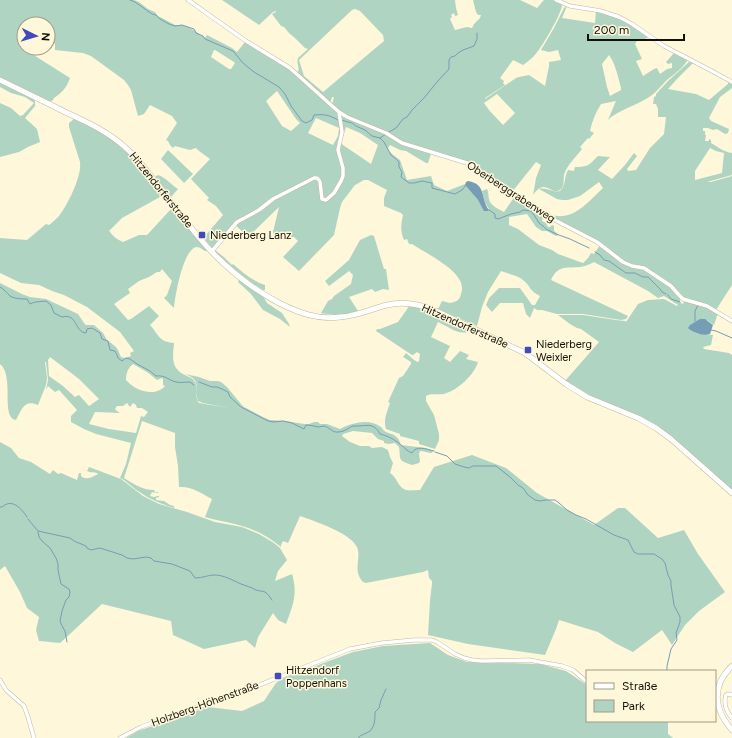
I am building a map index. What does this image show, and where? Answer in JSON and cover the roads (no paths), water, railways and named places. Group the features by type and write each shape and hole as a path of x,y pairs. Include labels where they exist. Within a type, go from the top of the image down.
{"main road":[{"name":"Hitzendorferstraße","path":"0,80 89,123 105,132 121,144 140,162 196,234 234,273 260,292 280,303 308,315 322,318 340,318 387,305 407,303 428,308 472,327 525,353 584,396 641,420 656,428 672,439 732,493"},
{"path":"732,666 721,680 716,698 720,713 732,730"}],"street":[{"name":"Oberberggrabenweg","path":"188,0 246,41 290,68 339,112 356,121 386,133 402,143 470,164 549,217 597,242 623,262 632,266 646,269 671,286 682,298 709,307 732,321"},
{"path":"556,0 570,6 601,11 619,17 664,46 732,82"},
{"path":"212,251 237,222 259,210 273,199 314,178 317,178 320,181 322,199 325,200 329,198 341,181 344,168 338,148 342,132 339,112"},
{"name":"Holzberg-Höhenstraße","path":"120,738 141,727 239,693 350,649 382,643 432,640 455,654 472,660 529,660 562,666 573,670 586,681"},
{"path":"0,680 6,690 24,706 34,738"},
{"path":"732,695 726,695 725,701 726,709 732,718"}],"water":[{"path":"468,181 478,185 481,189 486,206 489,210 488,211 484,211 478,200 465,185"},
{"path":"700,319 705,319 713,325 710,334 698,334 688,328"}],"waterway":[{"path":"130,0 169,24 175,26 182,25 194,29 196,33 203,36 205,39 233,51 243,63 254,72 279,87 302,121 306,123 312,120 314,115 327,115 338,120"},
{"path":"389,132 396,128 403,119 407,117 449,69 449,60 451,57 474,46 477,39 477,33"},
{"path":"341,120 352,123 365,130 372,136 380,138 391,155 399,162 399,167 402,172 401,177 409,183 422,181 432,183 432,188 455,194 462,190 466,185"},
{"path":"380,138 386,134"},
{"path":"489,210 495,214 495,218 498,219 523,210 531,211 539,223 546,229 589,248"},
{"path":"595,252 604,260 609,261 626,273 635,273 643,277 648,277 662,292 666,294"},
{"path":"0,287 10,296 27,299 30,304 46,301 51,305 54,313 62,317 67,316 71,318 82,332 86,333 87,329 92,328 100,333 102,339 108,341 110,350 115,351 118,358 122,361 126,358 130,359 156,376 165,377 178,382 190,382 194,385"},
{"path":"668,295 671,299 680,302"},
{"path":"695,321 695,311 698,305"},
{"path":"711,330 732,338"},
{"path":"199,382 228,392 230,397 241,407 268,421 283,421 292,423 304,429 306,425 318,427 324,426 336,432 353,426 366,425 376,428 380,434 393,439 412,453 419,448 434,451"},
{"path":"435,452 447,456 455,464 464,467 496,466 535,500 555,500 576,515 614,535 628,540 634,552 638,554 654,554 662,559 665,563 671,581 674,605 680,617 680,622 676,633 677,640 671,649 667,670"},
{"path":"0,507 6,504 16,505 27,517"},
{"path":"28,519 38,531 70,538 91,550 100,548 133,559 146,557 151,558 154,561 172,564 190,571 195,578 218,575 265,592 272,600"},
{"path":"38,532 39,537 50,548 56,558 61,584 69,589 70,592 62,611 60,621 65,631 67,642"},
{"path":"358,738 370,731 373,727 375,712 379,708 386,689"}],"place":[{"name":"Niederberg Lanz","path":"202,235"},
{"name":"Niederberg Weixler","path":"528,350"},
{"name":"Hitzendorf Poppenhans","path":"278,676"}]}
